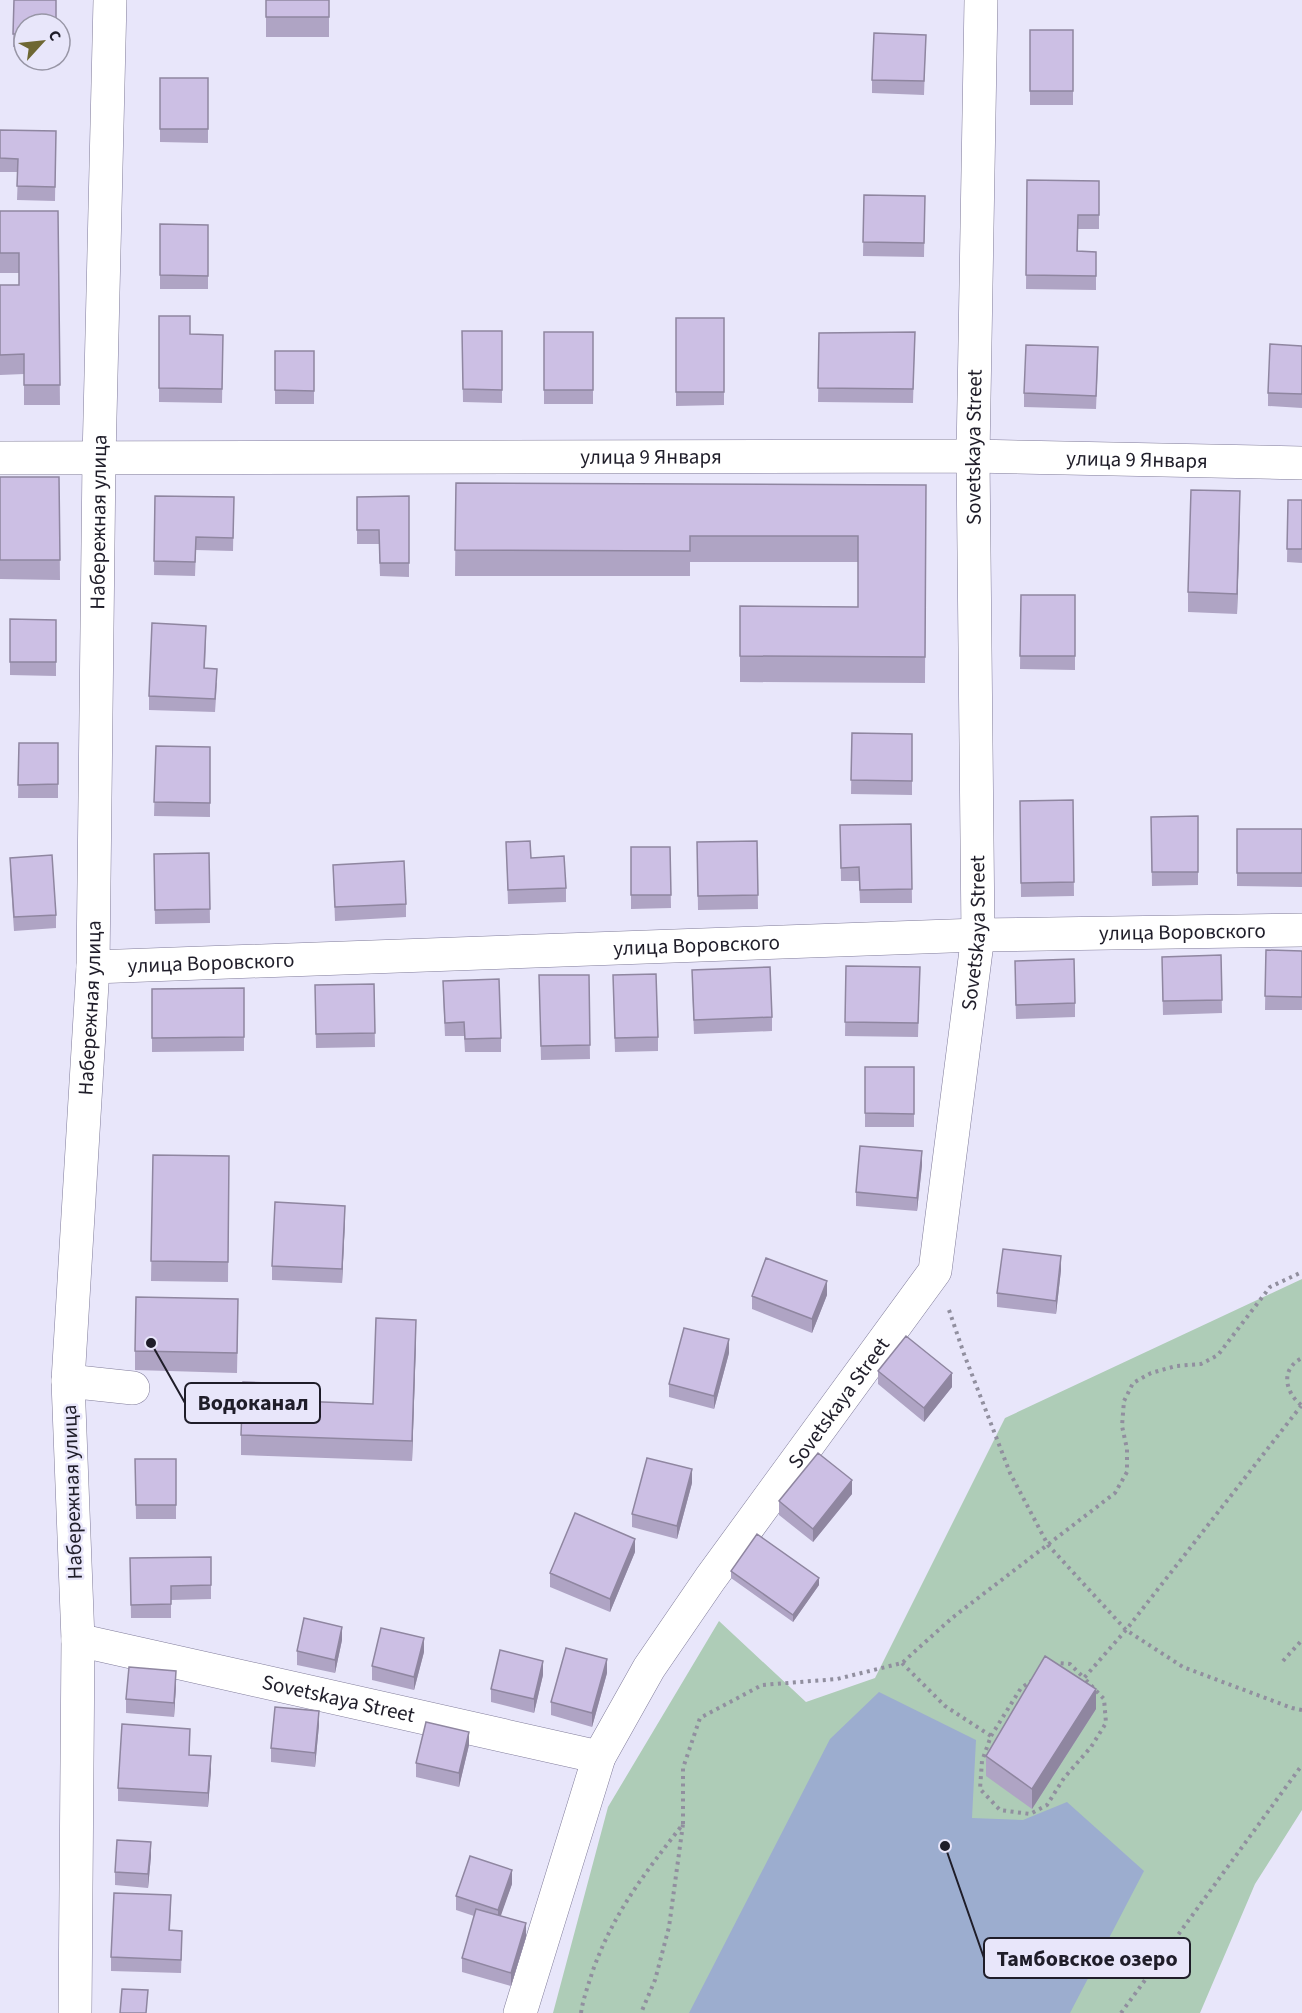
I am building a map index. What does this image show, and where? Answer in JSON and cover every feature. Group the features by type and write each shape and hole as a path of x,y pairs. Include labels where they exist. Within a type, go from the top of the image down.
{"street":[{"name":"Набережная улица","path":"75,2013 78,1640 68,1381 93,967 99,459 110,0"},
{"name":"Sovetskaya Street","path":"520,2013 599,1757 649,1668 935,1271 978,936 973,456 981,0"},
{"name":"улица 9 Января","path":"0,458 973,456 1302,463"},
{"name":"улица Воровского","path":"93,967 978,936 1302,930"},
{"path":"68,1381 133,1388"},
{"name":"Sovetskaya Street","path":"78,1640 599,1757"}],"path":[{"path":"935,1271 1010,1473 1048,1545 1126,1630 1183,1667 1302,1710"},
{"path":"641,2013 656,1980 669,1927 683,1824 683,1768 700,1718 762,1685 837,1680 902,1663 952,1618 1115,1493 1127,1472 1127,1449 1122,1426 1124,1401 1133,1383 1151,1373 1176,1366 1201,1364 1218,1355 1270,1287 1302,1272"},
{"path":"1084,1678 1126,1630 1301,1406 1289,1393 1287,1384 1291,1367 1302,1358"},
{"path":"1283,1661 1302,1640"},
{"path":"902,1663 945,1706 991,1736"},
{"path":"1040,1675 1021,1688 991,1736 982,1761 980,1789 1000,1810 1030,1814 1047,1805 1064,1778 1091,1747 1106,1723 1104,1699 1070,1664 1059,1663 1050,1669"},
{"path":"1121,2013 1302,1765"},
{"path":"581,2013 582,2002 602,1944 617,1916 627,1898 683,1824"}],"green space":[{"path":"1302,1279 1302,1810 1255,1884 1200,2013 553,2013 608,1807 719,1621 806,1702 875,1678 1005,1418"}],"water":[{"path":"879,1692 976,1740 972,1818 1023,1820 1067,1802 1144,1871 1070,2013 689,2013 830,1739"}],"building":[{"path":"14,0 56,0 56,12 14,12"},
{"path":"266,0 329,0 329,17 266,17"},
{"path":"1030,30 1073,30 1073,91 1030,91"},
{"path":"874,33 926,35 924,81 872,80"},
{"path":"160,78 208,78 208,129 160,129"},
{"path":"0,130 56,131 55,187 17,186 18,159 0,158"},
{"path":"1027,180 1099,181 1099,215 1078,215 1077,251 1096,252 1096,276 1026,275"},
{"path":"864,195 925,196 924,243 863,242"},
{"path":"0,211 58,211 60,385 24,385 24,354 0,355 0,285 19,285 19,253 0,253"},
{"path":"160,224 208,225 208,276 160,275"},
{"path":"159,316 190,316 190,334 223,335 222,389 159,388"},
{"path":"676,318 724,318 724,392 676,392"},
{"path":"462,331 502,331 502,390 463,389"},
{"path":"544,332 593,332 593,390 544,390"},
{"path":"915,332 913,389 818,388 819,333"},
{"path":"1270,344 1302,346 1302,394 1268,393"},
{"path":"1026,345 1098,347 1096,396 1024,393"},
{"path":"275,351 314,351 314,391 275,390"},
{"path":"0,477 59,477 60,560 0,560"},
{"path":"456,483 926,485 925,657 740,656 740,606 858,607 858,536 690,536 690,551 455,550"},
{"path":"1191,490 1240,491 1237,594 1188,592"},
{"path":"155,496 234,497 233,538 196,537 195,562 154,561"},
{"path":"409,496 409,563 380,563 379,530 357,530 357,497"},
{"path":"1288,500 1302,500 1302,549 1287,549"},
{"path":"1021,595 1075,595 1075,656 1020,656"},
{"path":"10,619 56,620 56,662 10,662"},
{"path":"152,623 206,626 204,668 217,669 215,699 149,696"},
{"path":"852,733 912,734 912,781 851,780"},
{"path":"19,743 58,743 58,784 18,785"},
{"path":"156,746 210,747 210,803 154,802"},
{"path":"1073,800 1074,882 1021,883 1020,801"},
{"path":"1198,816 1198,872 1152,872 1151,817"},
{"path":"911,824 912,889 860,890 859,867 841,868 840,825"},
{"path":"1237,829 1302,829 1302,873 1237,873"},
{"path":"530,841 531,858 564,856 566,888 508,890 506,842"},
{"path":"757,841 758,895 698,896 697,842"},
{"path":"631,847 670,847 671,895 631,895"},
{"path":"209,853 210,909 155,910 154,854"},
{"path":"52,855 56,915 14,917 10,858"},
{"path":"404,861 406,904 335,907 333,865"},
{"path":"1266,950 1302,951 1302,997 1265,996"},
{"path":"1221,955 1222,1000 1163,1001 1162,957"},
{"path":"1074,959 1075,1003 1016,1005 1015,961"},
{"path":"846,966 920,967 918,1023 845,1022"},
{"path":"770,967 772,1017 694,1020 692,970"},
{"path":"656,974 658,1037 615,1038 613,975"},
{"path":"539,975 589,975 590,1045 541,1046"},
{"path":"499,979 501,1038 465,1039 464,1022 445,1023 443,981"},
{"path":"374,984 375,1033 316,1034 315,985"},
{"path":"244,988 244,1037 152,1038 152,989"},
{"path":"865,1067 914,1067 914,1114 865,1113"},
{"path":"860,1146 922,1151 917,1198 856,1192"},
{"path":"153,1155 229,1156 228,1262 151,1261"},
{"path":"275,1202 345,1206 342,1269 272,1266"},
{"path":"1003,1249 1061,1256 1056,1301 997,1293"},
{"path":"766,1258 827,1281 812,1319 752,1296"},
{"path":"136,1297 238,1299 237,1353 135,1351"},
{"path":"376,1318 416,1320 412,1441 241,1435 243,1382 299,1384 298,1401 373,1404"},
{"path":"684,1328 729,1339 714,1396 669,1384"},
{"path":"906,1336 952,1373 924,1408 878,1371"},
{"path":"818,1453 852,1480 813,1529 779,1501"},
{"path":"647,1458 692,1469 677,1526 632,1514"},
{"path":"135,1459 176,1459 176,1505 136,1505"},
{"path":"575,1513 635,1539 610,1599 550,1573"},
{"path":"757,1534 819,1578 793,1615 731,1571"},
{"path":"211,1557 211,1585 171,1586 171,1604 131,1605 130,1558"},
{"path":"304,1618 342,1627 335,1660 297,1651"},
{"path":"381,1628 424,1638 414,1677 372,1666"},
{"path":"566,1648 607,1659 592,1713 551,1702"},
{"path":"500,1650 543,1661 534,1699 491,1689"},
{"path":"1045,1656 1096,1689 1032,1789 986,1756"},
{"path":"129,1667 176,1671 174,1703 126,1699"},
{"path":"275,1707 319,1711 315,1753 271,1748"},
{"path":"426,1722 469,1732 459,1773 416,1763"},
{"path":"122,1724 190,1729 189,1755 211,1756 208,1793 118,1788"},
{"path":"117,1840 151,1842 148,1874 115,1872"},
{"path":"470,1856 512,1870 498,1910 456,1896"},
{"path":"114,1893 171,1895 169,1930 182,1931 181,1960 111,1957"},
{"path":"476,1909 526,1923 511,1973 462,1958"},
{"path":"122,1989 148,1990 146,2013 120,2013"}],"place":[{"name":"Водоканал","path":"151,1343"},
{"name":"Тамбовское озеро","path":"945,1846"}]}
